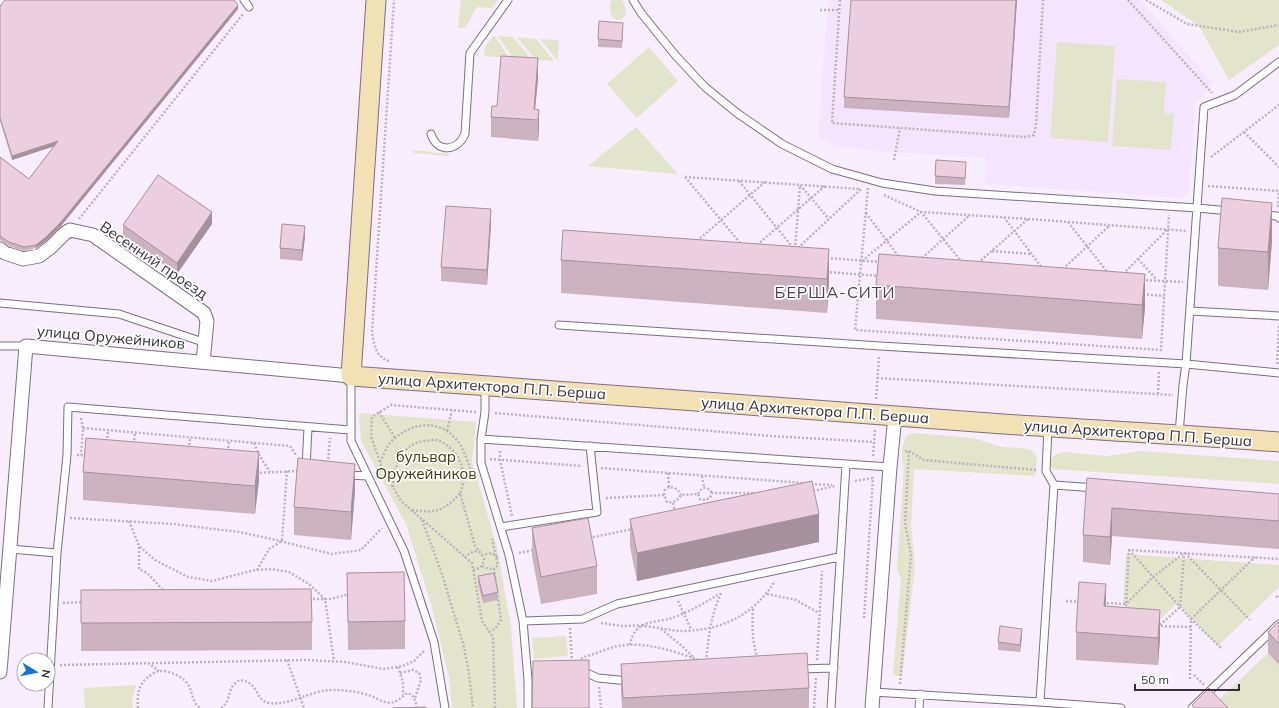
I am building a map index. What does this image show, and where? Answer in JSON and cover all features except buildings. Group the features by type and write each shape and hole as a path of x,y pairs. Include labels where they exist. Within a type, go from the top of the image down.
{"street":[{"path":"351,376 376,0"},
{"path":"0,249 5,253 23,259 39,256 70,230"},
{"name":"Весенний проезд","path":"70,230 94,235 204,313 207,321 203,362"},
{"name":"улица Оружейников","path":"0,672 26,346 351,376"},
{"name":"улица Архитектора П.П. Берша","path":"351,376 876,415 1048,427 1179,434 1279,442"},
{"path":"872,708 895,416"}],"lane":[{"path":"244,0 249,7"},
{"path":"431,134 433,141 439,145 455,147 462,142 465,134 470,53 508,0"},
{"path":"633,0 641,13 666,44 705,87 737,113 782,144 832,169 882,183 935,191 1170,206 1241,213"},
{"path":"1179,434 1186,364 1204,107 1235,95 1279,62"},
{"path":"1256,214 1278,217"},
{"path":"0,303 119,314 206,343"},
{"path":"1190,311 1279,316"},
{"path":"559,325 1186,364 1278,373"},
{"path":"0,346 26,346"},
{"path":"351,376 350,441 404,551 434,642 445,708"},
{"path":"485,385 485,412 481,439 481,464 509,555 524,621 531,679 528,708"},
{"path":"51,652 57,553 66,455 68,407 350,430"},
{"path":"308,427 310,472"},
{"path":"1040,702 1054,485 1046,471 1048,427"},
{"path":"481,439 890,467"},
{"path":"501,527 597,512 590,446"},
{"path":"831,708 846,465"},
{"path":"327,473 368,476"},
{"path":"1054,485 1101,488"},
{"path":"10,548 57,553"},
{"path":"524,621 583,619 617,604 840,557"},
{"path":"1192,708 1279,624"},
{"path":"572,665 598,678 635,681"},
{"path":"794,670 834,668"},
{"path":"48,708 49,692"},
{"path":"873,692 1121,708"},
{"path":"919,708 920,694"}],"path":[{"path":"387,361 380,356 374,346 372,332 394,0"},
{"path":"840,0 832,123 1025,137 1034,135 1036,124 1042,0"},
{"path":"1128,0 1219,101"},
{"path":"1146,0 1187,24 1239,32 1279,25"},
{"path":"70,230 249,7"},
{"path":"820,10 839,10"},
{"path":"1210,157 1279,104"},
{"path":"894,160 900,128"},
{"path":"1244,132 1279,167"},
{"path":"744,247 685,177 861,189 868,189 868,187 875,190"},
{"path":"1207,186 1208,179"},
{"path":"739,181 795,250"},
{"path":"694,243 766,182"},
{"path":"800,185 829,219"},
{"path":"795,256 800,185"},
{"path":"754,248 825,186"},
{"path":"1199,186 1279,191 1278,217"},
{"path":"795,250 861,189"},
{"path":"868,189 856,330 1161,350 1170,206"},
{"path":"881,193 921,212 1195,231"},
{"path":"862,261 921,212"},
{"path":"921,212 963,263"},
{"path":"866,213 900,258"},
{"path":"920,260 971,215"},
{"path":"1004,217 1046,274"},
{"path":"977,264 1029,219"},
{"path":"1068,222 1112,278"},
{"path":"1062,270 1111,224"},
{"path":"1119,278 1168,229"},
{"path":"992,251 1031,254"},
{"path":"825,258 883,263"},
{"path":"1138,259 1157,281"},
{"path":"821,272 884,276"},
{"path":"1134,279 1192,283"},
{"path":"1141,294 1164,296"},
{"path":"1278,373 1279,316"},
{"path":"864,621 877,378 881,331"},
{"path":"877,378 1182,396"},
{"path":"495,708 493,637 482,621 472,563 401,501 379,462 372,436 372,417 379,412 391,405 771,436 874,442"},
{"path":"79,408 82,428 81,455"},
{"path":"447,431 452,410"},
{"path":"379,412 395,438"},
{"path":"379,462 390,442 411,428 425,424 436,426 447,431 455,438 463,451 472,475"},
{"path":"82,428 290,446 310,472"},
{"path":"327,473 331,428"},
{"path":"107,444 108,430"},
{"path":"134,447 135,433"},
{"path":"190,437 189,451 193,452"},
{"path":"499,440 500,460 514,525"},
{"path":"228,457 229,441"},
{"path":"254,443 259,455 270,472"},
{"path":"874,450 910,451 924,460 1046,471"},
{"path":"899,693 911,555 905,523 910,451"},
{"path":"66,455 93,457"},
{"path":"481,459 836,486"},
{"path":"250,473 287,471 310,472"},
{"path":"282,541 287,471"},
{"path":"668,473 669,487"},
{"path":"702,476 704,487 712,493 759,493"},
{"path":"669,487 678,490 681,495"},
{"path":"669,487 665,490 664,495 667,502 673,503 678,500 681,495"},
{"path":"698,494 704,487"},
{"path":"411,510 429,512 444,508 460,493"},
{"path":"705,500 710,498 712,493"},
{"path":"681,495 698,494"},
{"path":"698,494 700,498 705,500 707,506"},
{"path":"595,499 664,495"},
{"path":"673,503 676,514"},
{"path":"68,517 173,524 239,532 332,554 361,550 389,521"},
{"path":"422,519 442,574 464,646 469,674 472,708"},
{"path":"129,521 139,546 139,569 157,582 165,594"},
{"path":"490,533 498,565 494,569"},
{"path":"257,570 269,549 282,541"},
{"path":"139,546 155,560 188,577 212,581 257,570 271,569 289,572 309,584 325,599 334,661"},
{"path":"1129,550 1279,559"},
{"path":"1129,550 1191,619 1221,648"},
{"path":"1125,617 1129,550"},
{"path":"465,558 473,551 479,551"},
{"path":"1096,602 1126,604 1153,577 1184,553"},
{"path":"1184,553 1250,620"},
{"path":"1159,626 1180,607 1184,553"},
{"path":"473,570 482,566 484,559 482,555"},
{"path":"1190,679 1191,619 1255,557"},
{"path":"814,708 822,561"},
{"path":"482,566 494,569"},
{"path":"489,632 495,630 501,620 494,569"},
{"path":"642,625 680,631 709,627 730,622 754,608 767,594 783,569"},
{"path":"674,592 692,630"},
{"path":"566,663 572,665 584,657 617,646 642,644 675,652 706,663 709,627 714,610 722,592 684,613 671,618 642,625 622,626 595,623"},
{"path":"302,599 330,599 352,594"},
{"path":"767,594 796,600 819,613"},
{"path":"1066,601 1081,602"},
{"path":"54,603 85,602"},
{"path":"754,608 752,623 754,644 760,664"},
{"path":"570,619 572,665"},
{"path":"630,645 631,638 642,625"},
{"path":"1152,625 1191,628"},
{"path":"660,629 682,646 694,659"},
{"path":"56,665 287,660 345,662 384,669 403,666 414,661 434,642"},
{"path":"287,660 304,708"},
{"path":"148,663 158,671 169,672 181,677 189,686 192,697 196,705 200,708"},
{"path":"398,667 403,682 403,696"},
{"path":"400,673 413,670 419,673 421,680 415,698 417,708"},
{"path":"138,708 137,697 141,686 148,677 158,671"},
{"path":"598,678 601,708"},
{"path":"221,708 230,697 232,687 239,680 248,681 261,698 267,702 276,703 329,690 349,690 369,695 386,702 395,702 407,694 412,694 415,698"}],"shaded area":[{"path":"828,0 1140,0 1213,83 1195,104 1189,189 1186,195 1182,198 985,184 986,158 876,151 836,146 818,138"}],"green space":[{"path":"461,0 498,0 492,8 477,7 465,28 458,28"},
{"path":"611,0 622,0 626,12 623,18 617,20 612,16 610,11"},
{"path":"1161,0 1279,0 1279,45 1229,80 1199,26"},
{"path":"493,36 495,36 509,58 484,56 485,47"},
{"path":"498,36 513,37 531,59 513,58"},
{"path":"517,37 536,39 554,61 536,60"},
{"path":"540,39 559,40 558,61"},
{"path":"1057,42 1115,46 1108,142 1050,138"},
{"path":"649,47 678,81 637,118 607,84"},
{"path":"1117,79 1166,82 1164,113 1174,114 1171,150 1112,146"},
{"path":"636,127 678,174 588,166"},
{"path":"413,150 448,154 449,156 413,153"},
{"name":"бульвар Оружейников","path":"359,413 476,422 472,462 497,547 511,627 517,708 452,708 449,677 431,604 406,524 361,441"},
{"path":"914,433 973,438 1002,447 1023,448 1031,450 1036,455 1037,460 1035,476 914,469 911,525 915,567 902,676 896,676 893,673 901,579 897,569 904,468 902,452 907,435"},
{"path":"1142,451 1279,461 1279,484 1052,469 1051,465 1052,459 1055,455 1064,452 1107,456"},
{"path":"1126,554 1279,565 1279,587 1218,646 1177,603 1149,630 1123,604"},
{"path":"566,636 568,656 534,659 532,638"},
{"path":"1268,653 1279,665 1279,708 1210,708"},
{"path":"136,685 132,700 133,708 85,708 84,688"}],"district":[{"name":"БЕРША-СИТИ","path":"835,292"}]}
